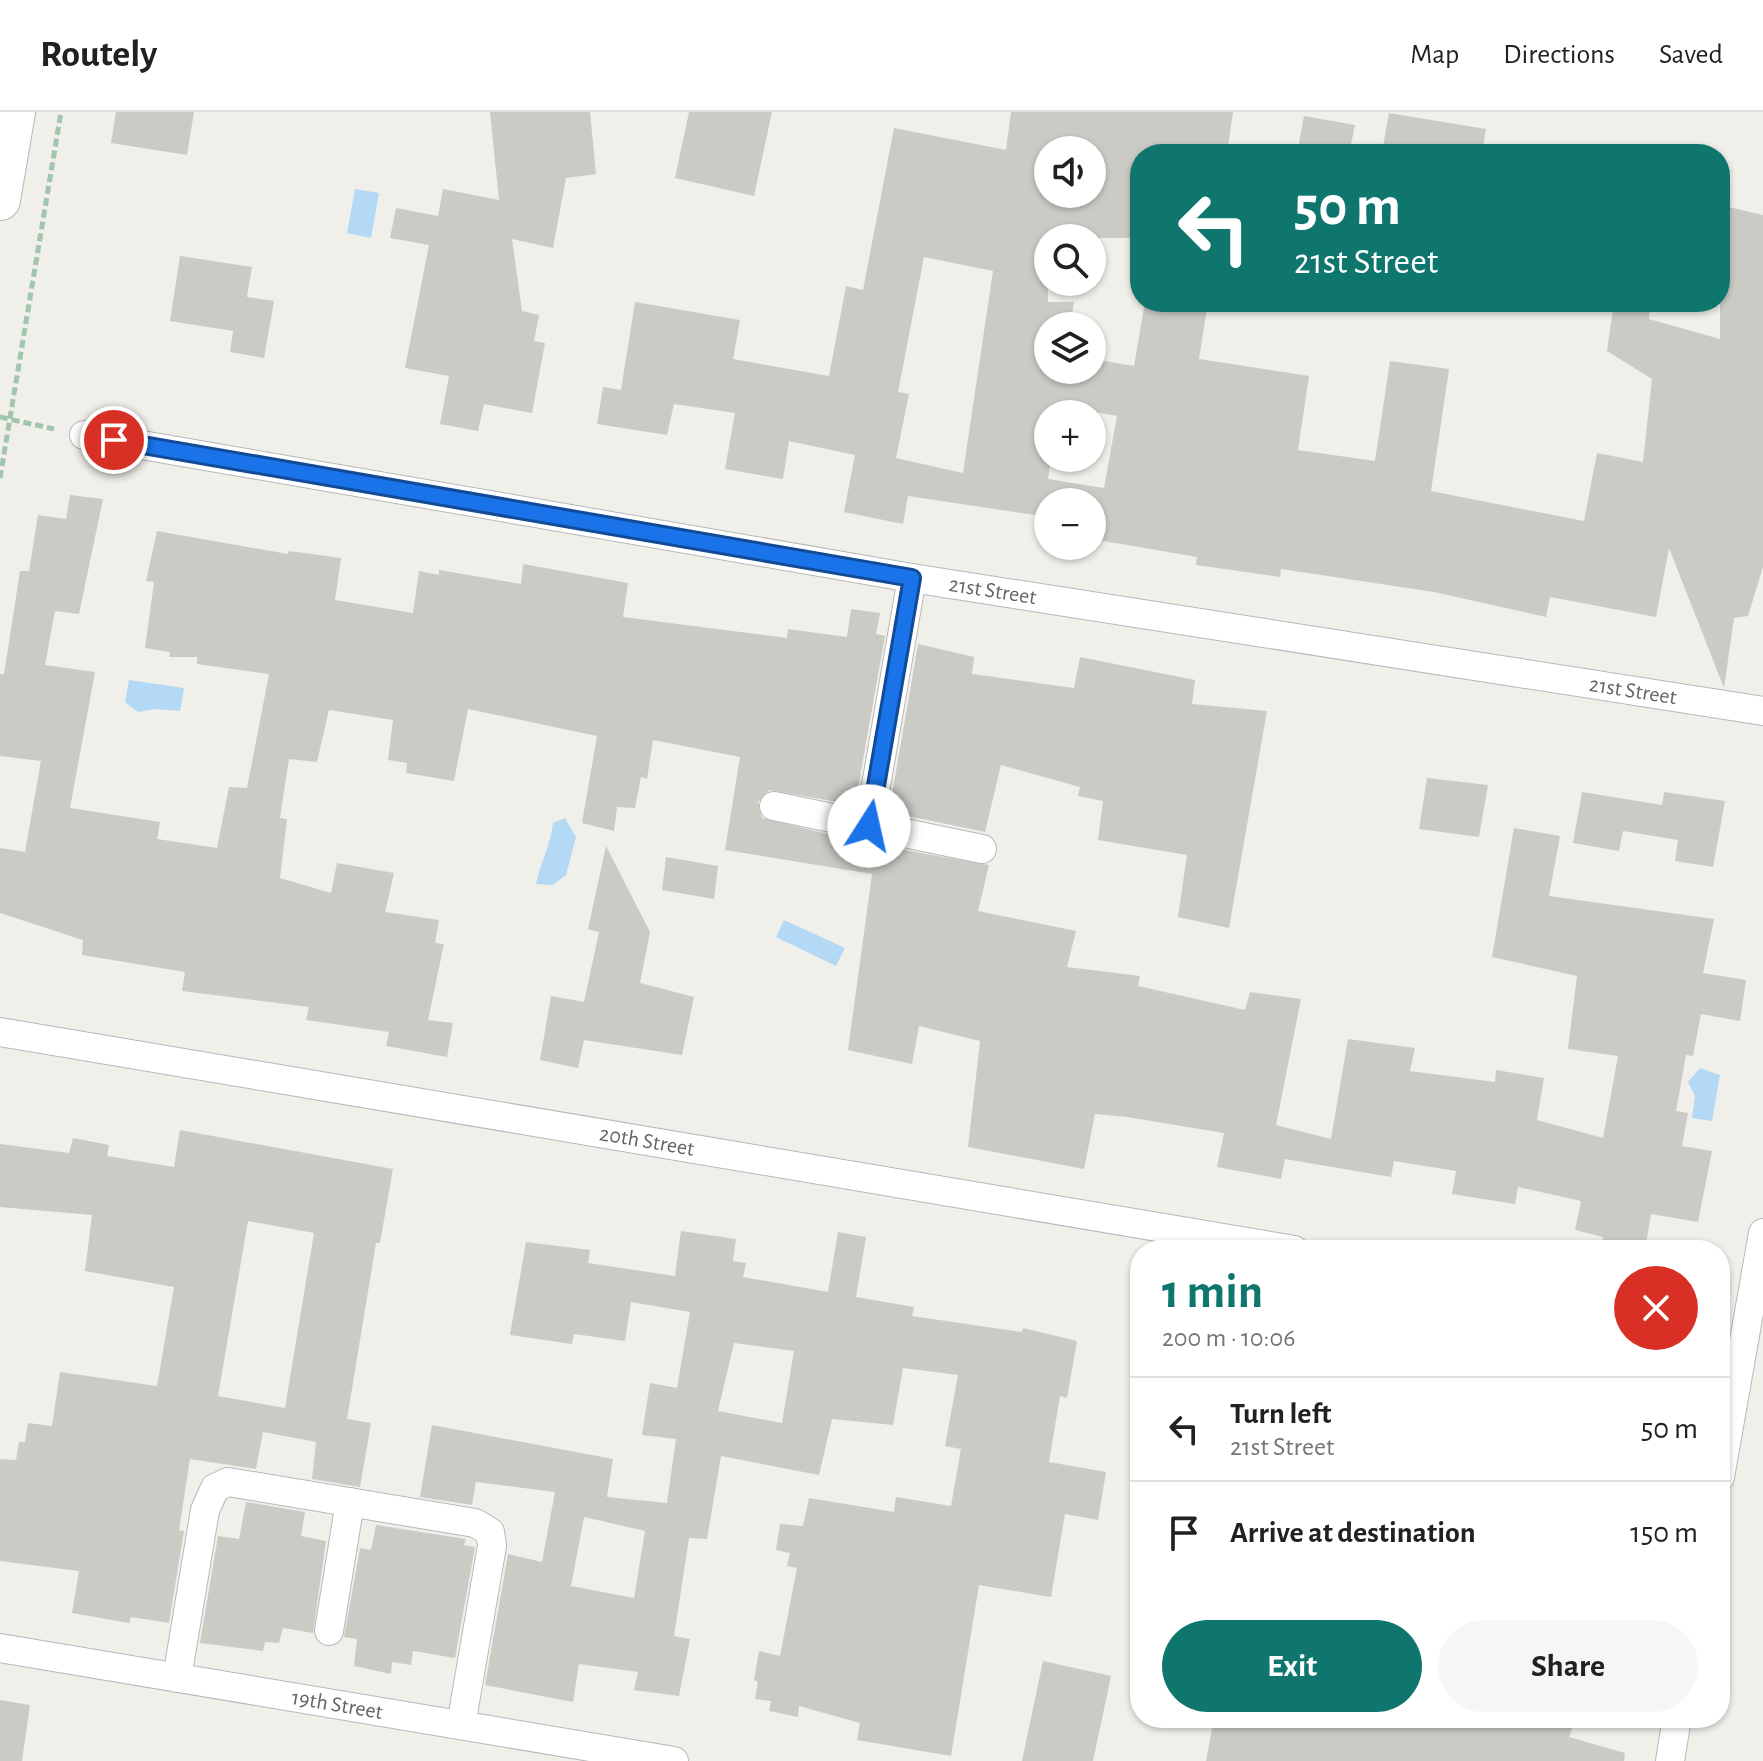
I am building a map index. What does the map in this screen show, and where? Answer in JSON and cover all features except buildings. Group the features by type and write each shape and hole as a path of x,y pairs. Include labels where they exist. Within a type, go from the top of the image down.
{"main road":[{"path":"0,200 15,112"}],"street":[{"name":"21st Street","path":"84,435 912,578 1763,711"},
{"path":"869,826 912,578"},
{"path":"774,806 982,849"},
{"name":"20th Street","path":"0,1032 1235,1240"},
{"path":"1730,1359 1733,1324 1763,1233"},
{"path":"177,1678 205,1510 215,1488 228,1482 350,1502 475,1523 490,1532 492,1546 461,1725"},
{"path":"329,1631 350,1502"},
{"name":"19th Street","path":"0,1648 674,1761"},
{"path":"1670,1761 1675,1728"}],"path":[{"path":"0,478 61,112"},
{"path":"0,417 84,435"}],"water":[{"path":"355,189 379,193 371,238 347,233"},
{"path":"129,680 184,688 180,711 155,709 138,712 125,702"},
{"path":"565,818 576,837 566,875 553,885 536,884 553,823"},
{"path":"784,920 845,948 836,966 776,937"},
{"path":"1700,1068 1720,1075 1712,1121 1692,1118 1695,1096 1688,1082"}],"route":[{"path":"114,440 912,578 869,826"}]}
